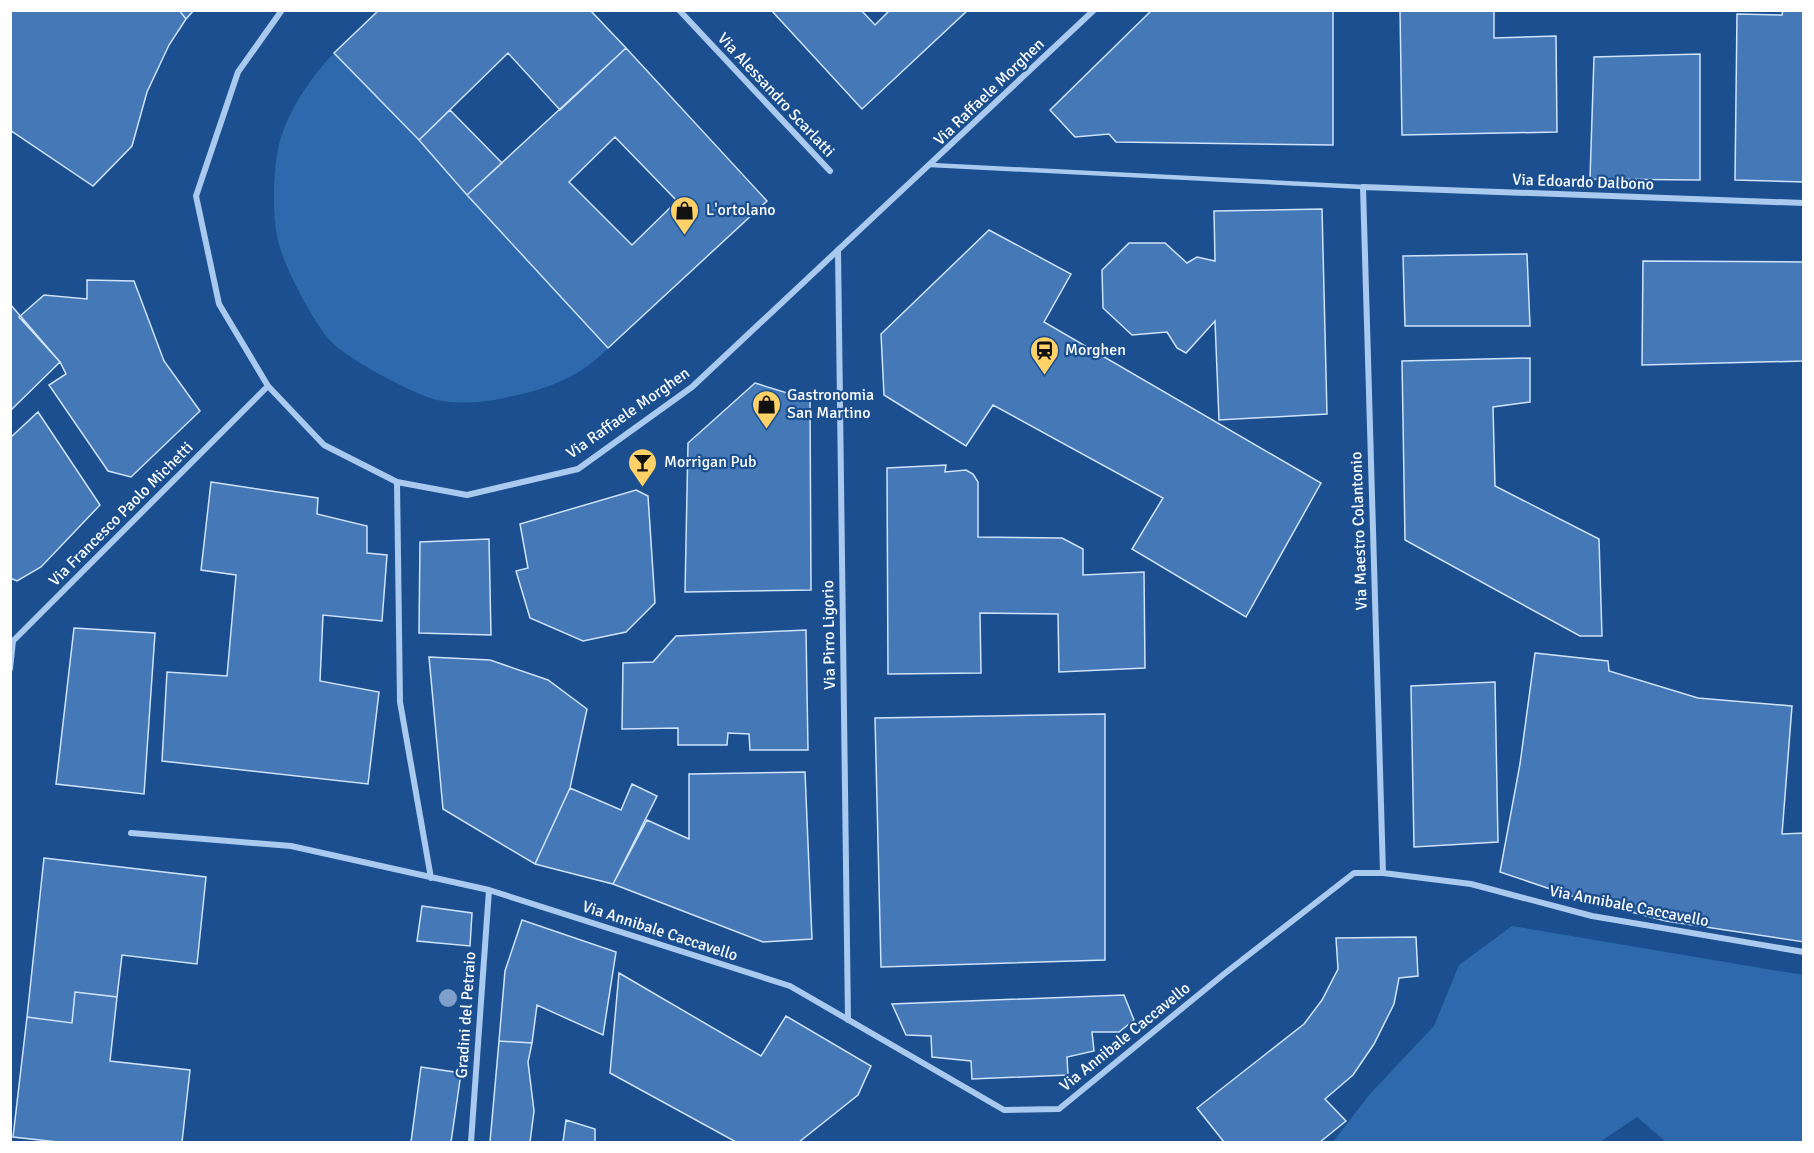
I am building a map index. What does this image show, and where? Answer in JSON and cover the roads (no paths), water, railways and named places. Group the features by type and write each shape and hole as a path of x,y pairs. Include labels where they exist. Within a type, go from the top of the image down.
{"street":[{"name":"Via Raffaele Morghen","path":"282,10 238,72 196,196 219,304 268,386 324,446 397,482 467,495 578,469 692,387 1094,10"},
{"name":"Via Alessandro Scarlatti","path":"679,10 830,171"},
{"name":"Via Edoardo Dalbono","path":"1362,187 1803,203"},
{"name":"Via Maestro Colantonio","path":"1362,187 1383,873"},
{"name":"Via Pirro Ligorio","path":"838,250 848,1020"},
{"name":"Via Francesco Paolo Michetti","path":"10,669 12,640 268,386"},
{"path":"397,482 400,702 431,878"},
{"name":"Via Annibale Caccavello","path":"131,833 291,846 489,890 790,986 1004,1110 1059,1109 1224,974 1354,873 1383,873 1471,884 1592,916 1803,952"},
{"name":"Gradini del Petraio","path":"471,1143 489,890"}],"lane":[{"path":"931,165 1362,187"}],"place":[{"name":"L'ortolano","path":"685,236"},
{"name":"Morghen","path":"1044,376"},
{"name":"Gastronomia San Martino","path":"766,430"},
{"name":"Morrigan Pub","path":"643,488"}]}
